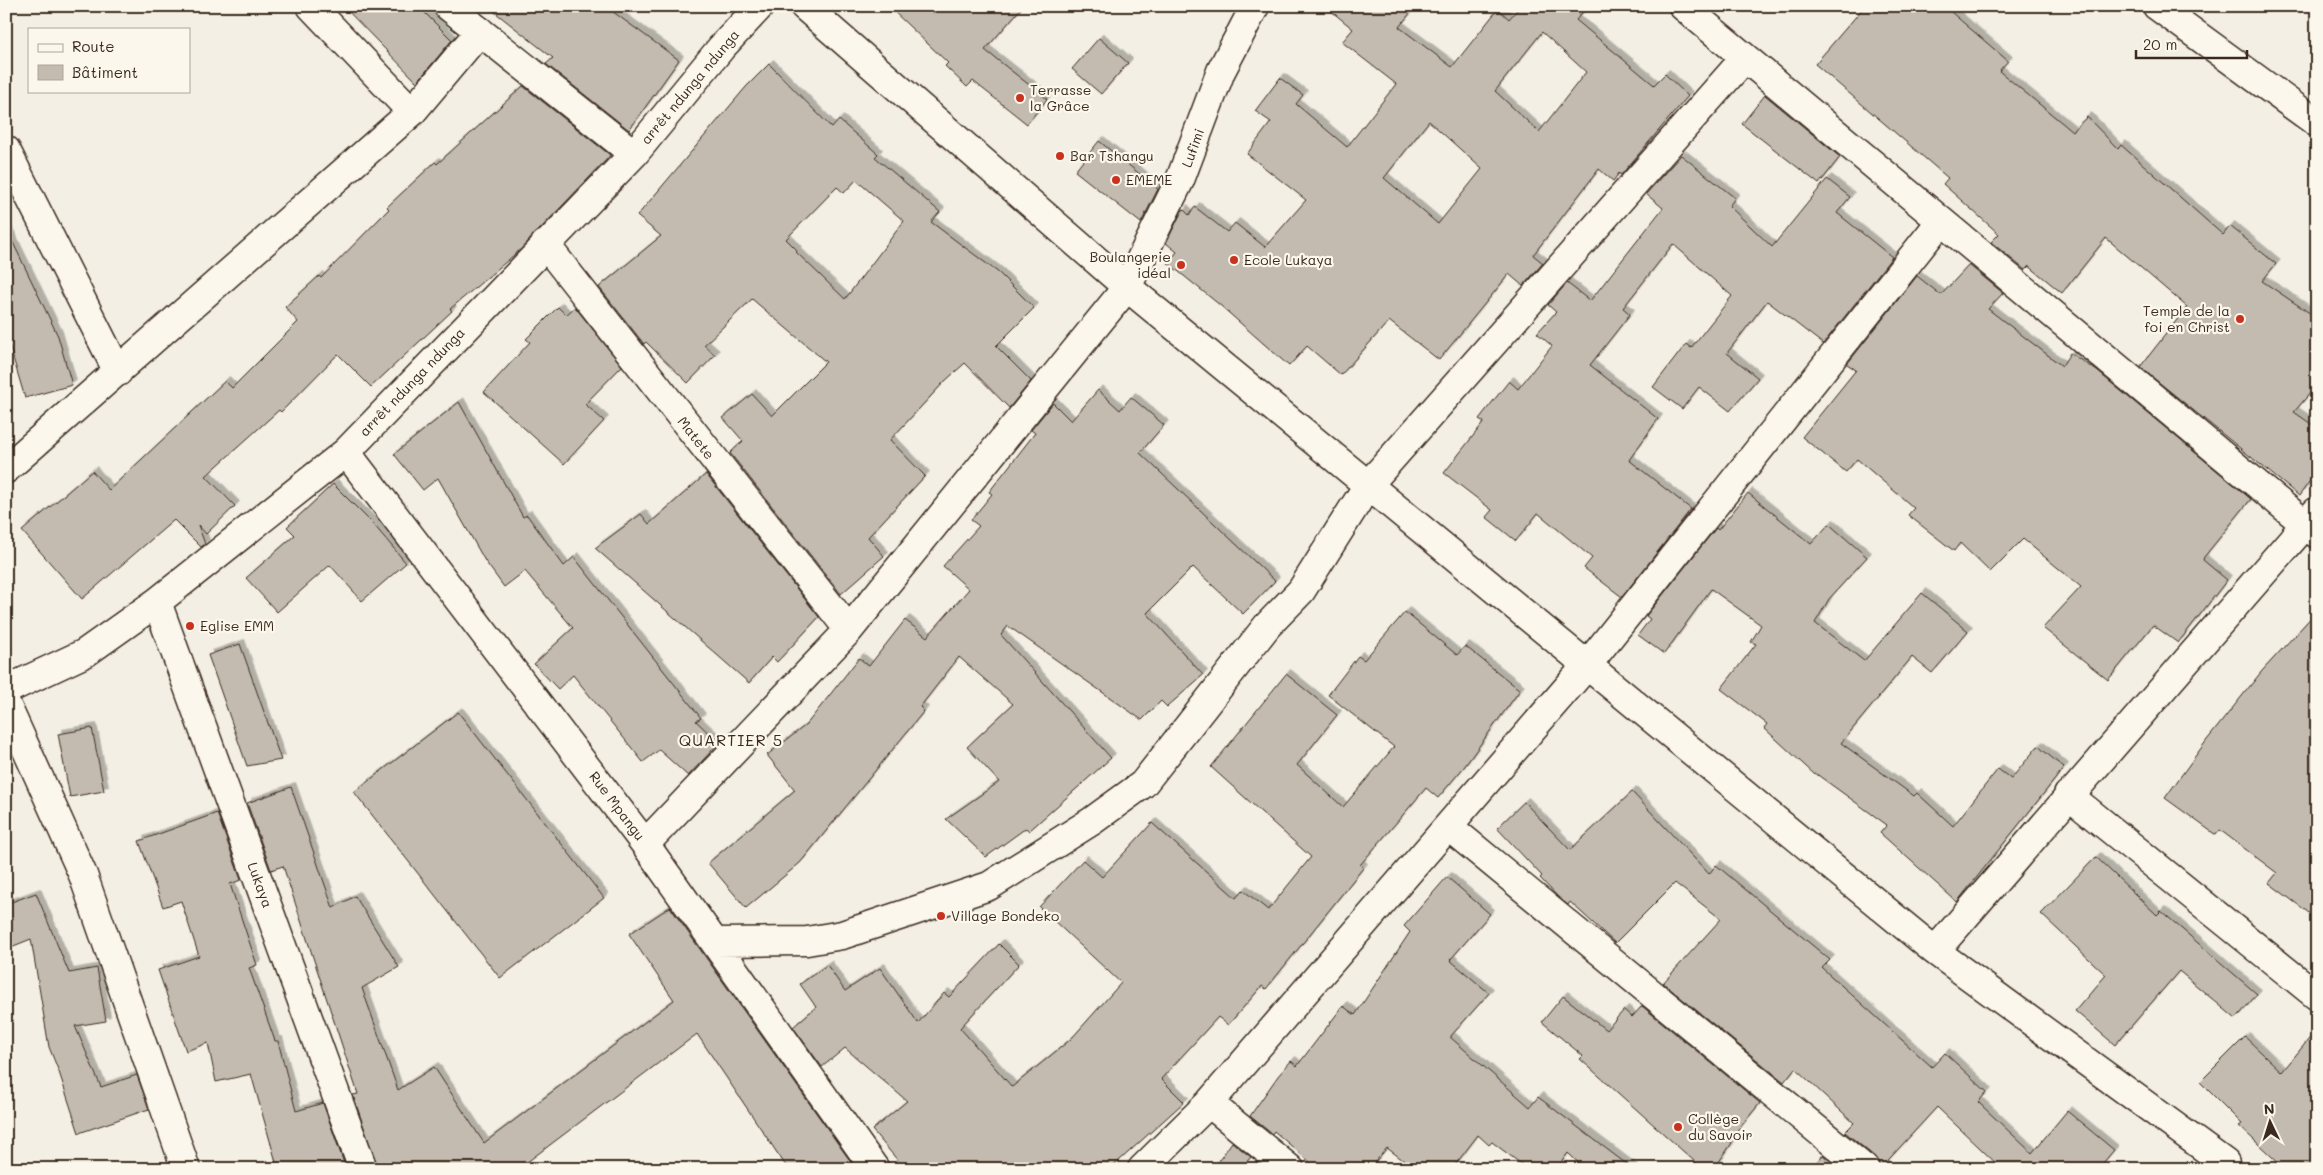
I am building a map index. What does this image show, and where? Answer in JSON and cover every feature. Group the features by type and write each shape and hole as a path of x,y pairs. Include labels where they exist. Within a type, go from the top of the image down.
{"street":[{"path":"311,6 412,112"},
{"path":"448,6 634,154"},
{"name":"arrêt ndunga ndunga","path":"6,690 85,653 157,602 346,452 634,154 721,48 760,6"},
{"name":"Lufimi","path":"645,844 849,630 1127,287 1180,180 1221,71 1255,6"},
{"path":"1683,6 1941,221 2313,524 2068,795 1935,950"},
{"path":"2157,6 2317,123"},
{"path":"812,9 1127,287 1368,485 1935,950 2224,1163 2226,1169"},
{"path":"6,469 412,112 480,31"},
{"path":"715,942 807,941 842,935 988,886 1092,821 1144,784 1267,626 1301,591 1368,485 1745,58"},
{"path":"6,150 118,372"},
{"path":"1142,1169 1209,1103 1588,664 1941,221"},
{"name":"Matete","path":"545,244 849,630"},
{"name":"Rue Mpangu","path":"346,452 645,844 875,1169"},
{"name":"Lukaya","path":"157,602 363,1169"},
{"path":"6,704 84,875 186,1169"},
{"path":"2068,795 2317,996"},
{"path":"1449,827 1865,1169"},
{"path":"1209,1103 1290,1169"}],"building":[{"path":"343,6 418,6 452,40 417,82"},
{"path":"487,6 605,6 679,60 629,130 546,64 553,58"},
{"path":"888,6 1023,6 985,50 1047,99 1027,124 973,81 967,87 945,66 948,63"},
{"path":"1325,6 1416,6 1399,27 1452,67 1498,9 1509,19 1517,10 1513,6 1588,6 1576,20 1654,85 1665,74 1688,96 1621,175 1619,173 1613,181 1599,169 1533,255 1543,263 1523,286 1509,274 1439,360 1389,321 1341,375 1307,346 1289,366 1221,306 1168,263 1177,252 1166,243 1183,209 1189,215 1195,207 1227,232 1235,223 1265,247 1306,200 1247,154 1271,122 1255,111 1280,78 1303,95 1296,104 1347,147 1396,84 1342,42 1353,29","holes":["1542,32 1586,72 1539,132 1495,91","1429,121 1482,169 1438,224 1384,178"]},
{"path":"1865,6 1944,6 2008,61 1999,71 2072,131 2087,117 2118,149 2121,145 2223,235 2230,226 2276,264 2262,281 2317,318 2317,385 2294,412 2317,428 2317,471 2299,496 2140,367 2187,307 2106,238 2062,293 2029,266 2025,270 1991,242 1999,234 1943,184 1948,178 1815,64"},
{"path":"1099,38 1128,63 1101,94 1072,69"},
{"path":"769,64 832,128 839,120 878,154 875,157 940,212 931,222 999,273 1034,308 996,346 1031,381 1009,408 965,363 944,382 890,440 925,476 868,537 884,556 841,594 730,453 743,441 723,418 752,394 772,416 826,362 752,299 704,345 715,355 688,383 646,342 644,344 599,287 661,236 637,216 746,87","holes":["856,180 904,221 845,299 796,252 797,250 786,239 837,187 844,193"]},
{"path":"523,86 610,155 608,158 520,250 450,309 452,311 371,387 338,354 281,412 279,410 206,476 235,506 206,534 198,525 205,544 201,547 174,520 82,599 22,531 92,471 109,490 225,381 232,388 298,322 285,307 319,276 321,278 389,209 387,207 435,162 437,164"},
{"path":"1765,95 1840,157 1819,184 1742,124"},
{"name":"EMEME","path":"1099,141 1158,189 1141,223 1075,171"},
{"path":"1681,155 1735,198 1729,206 1772,247 1827,179 1850,197 1837,213 1892,257 1823,344 1767,301 1727,353 1758,378 1730,411 1699,387 1682,409 1653,387 1686,344 1691,348 1732,296 1673,244 1623,308 1630,314 1590,365 1658,419 1629,460 1691,509 1622,597 1584,568 1592,558 1538,513 1516,541 1486,517 1492,510 1444,473 1484,422 1479,419 1509,381 1518,389 1552,346 1537,333 1556,312 1548,305 1567,283 1590,301 1663,208 1646,194"},
{"path":"6,228 58,336 72,385 25,398 6,334"},
{"path":"1969,265 2003,293 1988,309 2062,366 2070,353 2097,371 2251,499 2204,557 2203,560 2227,580 2178,643 2153,625 2108,680 2043,628 2081,587 2023,539 1990,572 1960,543 1954,551 1908,515 1914,508 1857,459 1846,472 1802,437 1856,370 1847,364 1917,276 1941,295"},
{"path":"558,307 566,315 575,307 622,366 585,404 604,421 564,464 484,392 530,342 526,339"},
{"path":"1098,390 1120,410 1131,397 1164,425 1140,453 1275,581 1243,614 1193,567 1147,613 1203,675 1167,707 1161,701 1142,720 1008,626 1001,635 1111,758 1029,831 1026,828 986,857 946,819 999,782 967,747 1013,704 959,657 920,707 924,711 800,863 746,908 708,863 795,790 767,755 806,725 859,658 869,666 905,620 927,637 969,589 943,566 979,526 971,520 992,494 989,492 1035,433 1031,430 1053,403 1071,421"},
{"path":"459,402 523,517 527,515 564,566 574,557 701,718 696,721 719,743 688,776 659,750 643,762 573,675 558,689 534,664 573,628 525,571 504,587 485,561 438,478 423,490 394,454"},
{"path":"706,474 819,617 777,662 772,657 749,683 595,548 641,514 649,524"},
{"path":"333,484 374,525 406,563 362,601 330,565 277,612 246,578 295,535 287,527"},
{"path":"1748,493 1811,544 1829,524 1867,557 1829,599 1815,623 1864,661 1922,593 1968,631 1932,673 1912,657 1841,743 1914,796 1917,793 1953,826 1998,769 2011,779 2038,746 2064,768 1957,902 1880,833 1887,825 1814,774 1764,728 1767,724 1721,689 1756,644 1751,642 1761,625 1711,589 1664,654 1638,635 1650,619 1646,616 1716,528 1718,530"},
{"path":"2317,611 2317,919 2269,883 2277,873 2220,830 2216,835 2165,798 2207,740 2262,671"},
{"path":"1405,612 1457,655 1465,646 1520,690 1464,767 1438,798 1426,788 1360,865 1363,868 1266,989 1262,986 1228,1025 1218,1017 1161,1079 1184,1102 1110,1169 905,1169 872,1130 907,1101 845,1048 822,1067 793,1027 816,1007 800,984 827,965 845,991 880,968 918,1023 944,993 949,997 999,944 1019,964 960,1028 1012,1087 1071,1039 1121,983 1039,907 1083,860 1102,877 1152,823 1236,898 1243,890 1268,910 1311,857 1211,767 1286,674 1337,715 1297,765 1343,807 1394,747 1328,695 1358,656 1364,660"},
{"path":"240,644 281,760 247,766 208,655"},
{"path":"458,712 604,898 500,978 354,792"},
{"path":"92,728 104,791 70,797 58,734"},
{"path":"291,787 333,908 355,896 399,967 362,988 398,1090 434,1067 484,1143 674,1000 629,934 670,907 856,1169 788,1169 697,1034 518,1169 378,1169 353,1095 358,1094 283,866 271,870 247,803"},
{"path":"1632,792 1709,874 1716,865 1830,960 1822,968 1932,1067 1945,1053 1987,1092 1978,1102 2032,1153 2067,1111 2114,1150 2098,1169 2002,1169 1937,1107 1880,1169 1875,1157 1845,1132 1854,1123 1795,1068 1784,1082 1663,983 1721,919 1675,883 1615,943 1570,902 1568,905 1559,898 1540,878 1542,876 1497,828 1524,802 1570,850"},
{"path":"217,813 241,880 230,884 257,965 249,968 275,1041 278,1041 296,1111 323,1103 346,1169 278,1169 251,1074 216,1082 208,1043 186,1051 158,970 199,956 181,901 163,907 139,841"},
{"path":"2096,857 2157,915 2161,911 2257,994 2236,1019 2179,971 2115,1045 2075,1011 2106,975 2041,914"},
{"path":"1447,877 1490,914 1450,960 1489,993 1450,1037 1530,1107 1538,1097 1633,1169 1585,1169 1568,1153 1556,1169 1528,1169 1492,1142 1489,1145 1478,1135 1452,1169 1415,1169 1387,1148 1369,1169 1318,1169 1274,1131 1272,1134 1250,1116 1278,1076 1291,1061 1297,1066 1343,1006 1355,1015 1410,932 1404,926"},
{"path":"36,893 69,973 97,968 106,1021 75,1026 101,1087 137,1075 149,1109 79,1133 49,1047 31,939 6,949 6,904"},
{"path":"1563,996 1606,1030 1624,1010 1632,1017 1642,1006 1760,1103 1729,1141 1732,1143 1714,1169 1703,1169 1580,1059 1583,1056 1542,1022"},
{"path":"2317,1029 2317,1169 2285,1169 2239,1126 2242,1124 2200,1082 2245,1037 2282,1072"},
{"path":"1232,1142 1251,1157 1240,1169 1213,1169"},
{"path":"1823,1155 1840,1169 1810,1169"}],"place":[{"name":"Terrasse la Grâce","path":"1020,98"},
{"name":"Bar Tshangu","path":"1060,156"},
{"name":"EMEME","path":"1116,180"},
{"name":"Ecole Lukaya","path":"1234,260"},
{"name":"Boulangerie idéal","path":"1181,265"},
{"name":"Temple de la foi en Christ","path":"2240,319"},
{"name":"Eglise EMM","path":"190,626"},
{"name":"Village Bondeko","path":"941,916"},
{"name":"Collège du Savoir","path":"1678,1127"}],"district":[{"name":"QUARTIER 5","path":"731,740"}]}
